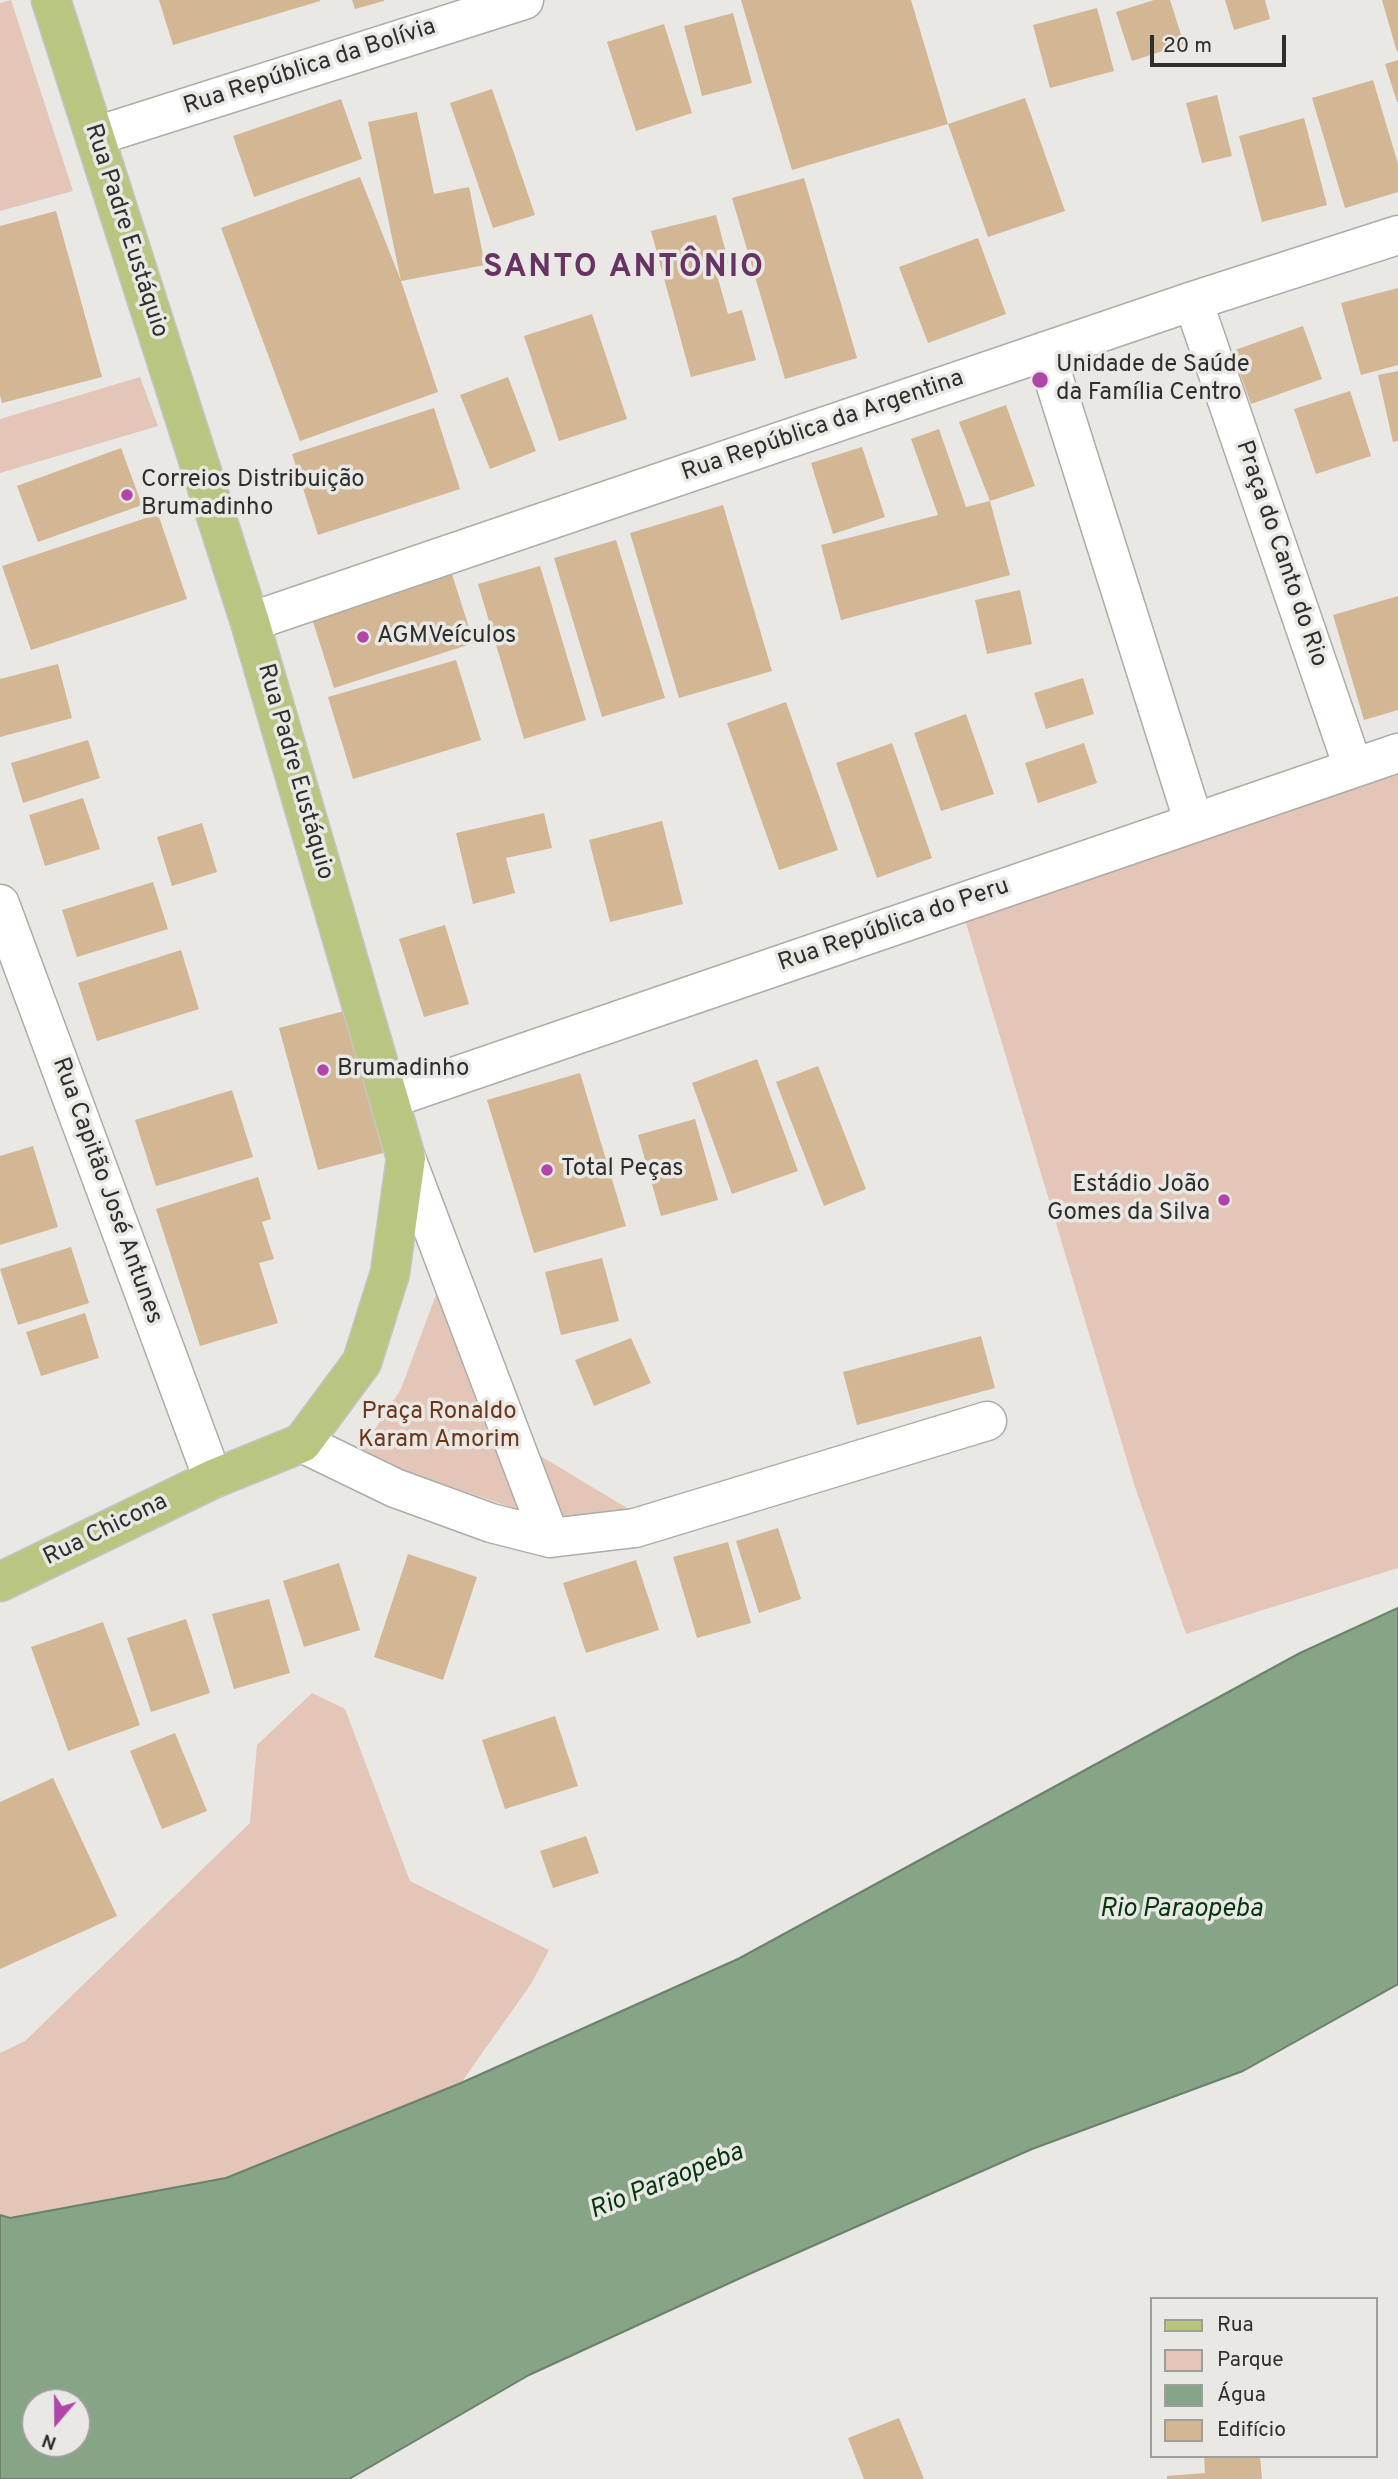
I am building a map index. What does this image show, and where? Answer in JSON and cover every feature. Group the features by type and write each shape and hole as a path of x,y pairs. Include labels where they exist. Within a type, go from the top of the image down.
{"main road":[{"name":"Rua Padre Eustáquio","path":"51,0 250,622 407,1158 390,1273 362,1362 302,1443"},
{"path":"213,1479 302,1443"},
{"name":"Rua Chicona","path":"0,1582 213,1479"}],"street":[{"name":"Rua República da Bolívia","path":"96,136 524,0"},
{"name":"Rua República da Argentina","path":"250,622 1193,301 1398,235"},
{"name":"Praça do Canto do Rio","path":"1193,301 1353,767"},
{"path":"1045,351 1194,823"},
{"name":"Rua República do Peru","path":"389,1099 1353,767 1398,754"},
{"name":"Rua Capitão José Antunes","path":"0,904 213,1479"},
{"path":"407,1158 550,1538"},
{"path":"302,1443 395,1488 491,1523 550,1538 635,1528 986,1421"}],"green space":[{"path":"11,0 73,191 0,211 0,3"},
{"path":"140,377 158,426 0,473 0,419"},
{"name":"Estádio João Gomes da Silva","path":"1398,775 1398,1568 1186,1634 1135,1487 963,913"},
{"name":"Praça Ronaldo Karam Amorim","path":"440,1284 525,1512 358,1455 401,1389"},
{"name":"Praça Ronaldo Karam Amorim","path":"524,1446 642,1517 554,1529"},
{"path":"312,1693 345,1709 410,1881 549,1950 531,1984 461,2083 226,2178 10,2218 0,2215 0,2053 25,2041 250,1823 257,1745"}],"water":[{"name":"Rio Paraopeba","path":"1398,1608 1398,1984 1243,2071 1032,2149 529,2375 349,2479 0,2479 0,2215 10,2218 226,2178 461,2083 738,1959 1300,1653"}],"building":[{"path":"159,0 320,0 320,1 173,45"},
{"path":"352,0 384,0 384,1 355,9"},
{"path":"741,0 911,0 948,124 792,170"},
{"path":"1154,0 1170,0 1184,44 1132,61 1116,12"},
{"path":"1225,0 1265,0 1270,19 1234,30"},
{"path":"1382,0 1398,0 1397,52"},
{"path":"1097,8 1114,71 1050,88 1033,25"},
{"path":"733,13 752,83 702,96 684,26"},
{"path":"664,24 692,113 636,131 607,42"},
{"path":"1398,60 1398,102 1397,102 1385,64"},
{"path":"1373,80 1398,164 1398,192 1345,208 1312,98"},
{"path":"492,89 535,215 493,228 450,103"},
{"path":"1217,95 1232,156 1202,163 1186,103"},
{"path":"1025,98 1065,211 988,237 948,124"},
{"path":"341,99 362,159 254,197 233,136"},
{"path":"417,112 434,194 469,187 485,265 401,281 368,122"},
{"path":"1304,118 1327,205 1262,222 1239,136"},
{"path":"360,177 401,281 438,392 300,441 221,228"},
{"path":"804,178 857,358 785,379 732,198"},
{"path":"56,211 102,377 2,403 0,226"},
{"path":"716,215 729,264 715,268 728,314 742,310 756,360 691,377 651,231"},
{"path":"978,238 1006,314 928,343 899,267"},
{"path":"1398,288 1398,365 1361,375 1341,303"},
{"path":"592,314 627,419 559,441 524,336"},
{"path":"1303,326 1322,379 1251,404 1232,351"},
{"path":"1398,371 1398,441 1393,442 1378,375"},
{"path":"508,377 536,451 490,469 460,395"},
{"path":"1350,391 1371,456 1316,474 1294,409"},
{"path":"1006,405 1035,486 990,501 959,422"},
{"path":"434,408 460,489 318,535 292,454"},
{"path":"939,429 966,507 990,501 1010,575 841,620 821,545 938,515 911,439"},
{"path":"862,447 885,517 833,534 811,463"},
{"path":"121,448 142,505 38,542 17,486"},
{"path":"723,505 772,671 679,698 630,533"},
{"path":"158,514 187,599 31,650 2,566"},
{"path":"616,540 665,698 602,717 554,558"},
{"path":"449,565 474,643 334,688 309,609"},
{"path":"540,566 586,720 524,739 478,584"},
{"path":"1020,590 1032,644 987,654 975,600"},
{"path":"1398,596 1398,710 1364,720 1333,615"},
{"path":"456,660 481,740 353,779 328,697"},
{"path":"58,664 72,718 0,737 0,679"},
{"path":"1083,678 1094,714 1046,729 1034,693"},
{"path":"786,702 838,850 779,870 727,723"},
{"path":"966,714 994,794 941,811 914,733"},
{"path":"88,740 100,778 23,803 11,763"},
{"path":"892,743 932,858 877,878 836,763"},
{"path":"1084,743 1097,783 1038,803 1025,763"},
{"path":"83,798 100,849 45,866 29,815"},
{"path":"544,813 552,848 506,858 515,893 473,904 456,833"},
{"path":"662,821 683,904 610,922 589,840"},
{"path":"202,823 217,872 172,886 157,837"},
{"path":"153,882 168,929 77,957 62,910"},
{"path":"445,925 469,1004 424,1017 399,939"},
{"path":"181,950 199,1009 97,1041 78,983"},
{"path":"344,1011 383,1153 318,1170 279,1028"},
{"path":"757,1059 798,1171 732,1194 692,1083"},
{"path":"818,1066 866,1189 824,1206 776,1082"},
{"path":"580,1073 626,1226 534,1253 487,1100"},
{"path":"232,1090 253,1157 156,1186 135,1120"},
{"path":"695,1119 718,1200 661,1216 638,1135"},
{"path":"33,1146 58,1227 0,1245 0,1156"},
{"path":"258,1177 271,1219 262,1222 274,1259 259,1263 278,1323 200,1346 156,1209"},
{"path":"71,1247 89,1303 18,1325 0,1269"},
{"path":"602,1258 619,1321 561,1335 545,1272"},
{"path":"85,1313 99,1358 41,1376 26,1332"},
{"path":"981,1336 995,1388 857,1425 843,1372"},
{"path":"631,1338 651,1383 594,1406 575,1360"},
{"path":"778,1528 801,1599 759,1613 736,1541"},
{"path":"728,1542 751,1623 697,1638 673,1557"},
{"path":"408,1554 477,1577 443,1680 374,1657"},
{"path":"636,1560 659,1630 586,1653 563,1583"},
{"path":"339,1563 360,1630 304,1647 283,1581"},
{"path":"269,1599 290,1673 234,1689 212,1614"},
{"path":"186,1619 210,1693 151,1712 127,1638"},
{"path":"103,1622 140,1725 68,1751 31,1647"},
{"path":"555,1716 578,1786 505,1809 482,1740"},
{"path":"175,1733 207,1811 162,1829 130,1751"},
{"path":"53,1778 117,1916 0,1969 0,1802"},
{"path":"586,1836 599,1873 553,1888 540,1851"},
{"path":"899,2418 924,2479 864,2479 848,2438"},
{"path":"1204,2458 1260,2458 1262,2479 1167,2479 1167,2476 1205,2473"}],"place":[{"name":"Unidade de Saúde da Família Centro","path":"1040,380"},
{"name":"Correios Distribuição Brumadinho","path":"127,495"},
{"name":"AGMVeículos","path":"363,637"},
{"name":"Brumadinho","path":"323,1070"},
{"name":"Total Peças","path":"547,1170"},
{"name":"Estádio João Gomes da Silva","path":"1224,1200"}],"district":[{"name":"SANTO ANTÔNIO","path":"624,270"}]}
